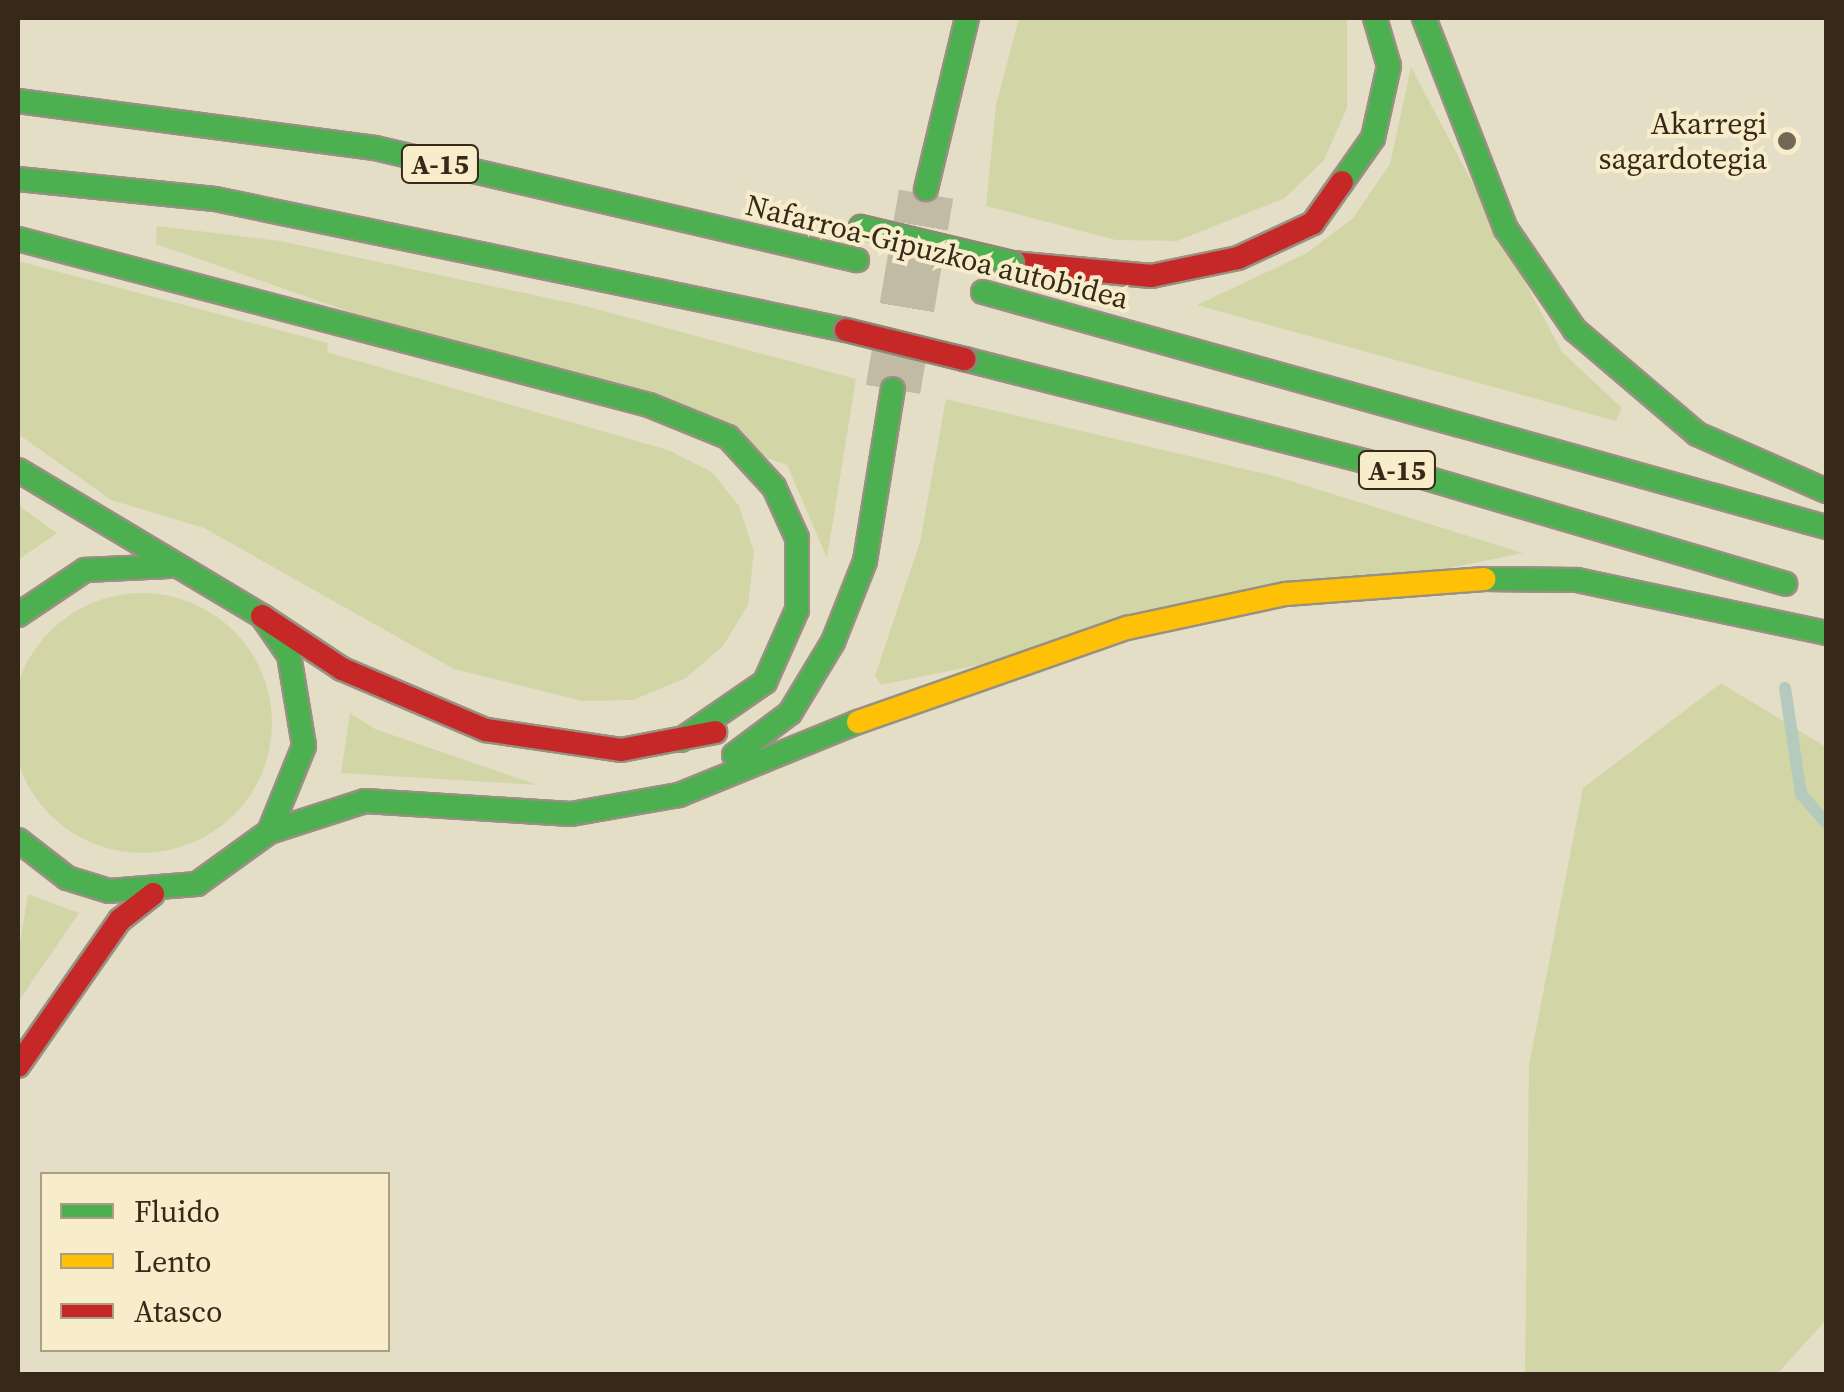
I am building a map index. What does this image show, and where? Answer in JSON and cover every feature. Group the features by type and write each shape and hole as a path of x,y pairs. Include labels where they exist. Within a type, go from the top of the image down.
{"main road":[{"path":"926,189 967,18"},
{"path":"852,224 1012,263 1151,276 1238,258 1313,223 1373,138 1389,66 1376,18"},
{"path":"1424,18 1506,229 1575,330 1697,434 1826,491"},
{"name":"Nafarroa-Gipuzkoa autobidea","path":"18,100 376,148 866,263"},
{"path":"262,132 337,119 504,150"},
{"name":"A-15","path":"18,179 216,200 846,330 1392,468 1808,591"},
{"path":"18,239 649,405 728,437 774,488 797,538 796,610 764,682 681,740"},
{"name":"Nafarroa-Gipuzkoa autobidea","path":"974,290 1826,528"},
{"path":"679,795 790,713 865,561 893,389"},
{"path":"18,470 177,566 223,585 342,669 486,730 621,750 681,740 790,713"},
{"path":"18,615 85,570 177,566"},
{"path":"18,840 68,878 152,894 197,884 270,832 365,801 570,814 679,795 960,680 1128,628 1286,594 1430,578 1576,580 1826,632"},
{"path":"262,616 303,699 304,746 270,832"},
{"path":"18,1066 120,920 152,894"}],"green space":[{"path":"1019,18 1347,18 1347,108 1324,160 1285,198 1177,241 1116,240 986,206 996,105"},
{"path":"1411,67 1562,352 1622,408 1616,421 1197,305 1307,253 1353,218 1390,164"},
{"path":"157,226 280,241 581,305 856,379 827,558 787,465 156,244"},
{"path":"18,261 328,343 327,352 668,450 712,472 739,506 754,552 748,605 723,646 686,678 633,700 582,701 454,669 204,528 111,500 18,434"},
{"path":"946,399 1278,477 1523,553 881,685 875,676 920,542"},
{"path":"18,505 57,533 18,560"},
{"path":"142,593 192,603 234,631 262,673 272,723 262,773 234,815 192,843 142,853 92,843 50,815 22,773 12,723 22,673 50,631 92,603"},
{"path":"1721,683 1826,747 1826,1320 1777,1374 1525,1374 1529,1065 1583,788"},
{"path":"350,713 375,729 538,785 341,773"},
{"path":"28,894 79,913 18,1002 18,955"}],"waterway":[{"path":"1785,688 1801,794 1826,823"}],"tunnel":[{"path":"893,389 926,194"}],"traffic: fast":[{"path":"926,189 967,18"},
{"path":"1342,182 1373,138 1389,66 1375,18"},
{"path":"1424,18 1506,229 1575,330 1697,434 1826,491"},
{"path":"18,101 375,148 857,260"},
{"path":"18,179 215,199 846,330"},
{"path":"861,227 1012,263"},
{"path":"18,239 649,405 728,437 774,487 797,538 797,610 765,682 681,740"},
{"path":"983,292 1826,527"},
{"path":"964,359 1392,468 1785,584"},
{"path":"734,755 790,713 833,642 865,561 893,389"},
{"path":"18,470 262,616 289,655 304,746 269,832 197,884 109,891 67,878 18,840"},
{"path":"18,615 85,570 169,566"},
{"path":"1484,579 1577,580 1826,633"},
{"path":"269,832 365,801 571,814 679,795 858,722"}],"traffic: slow":[{"path":"858,722 1127,628 1286,594 1484,579"}],"traffic: jam":[{"path":"1012,263 1151,276 1238,258 1313,223 1342,182"},
{"path":"846,330 964,359"},
{"path":"262,616 342,669 486,730 621,750 715,732"},
{"path":"18,1066 120,920 153,894"}],"place":[{"name":"Akarregi sagardotegia","path":"1787,141"}]}
